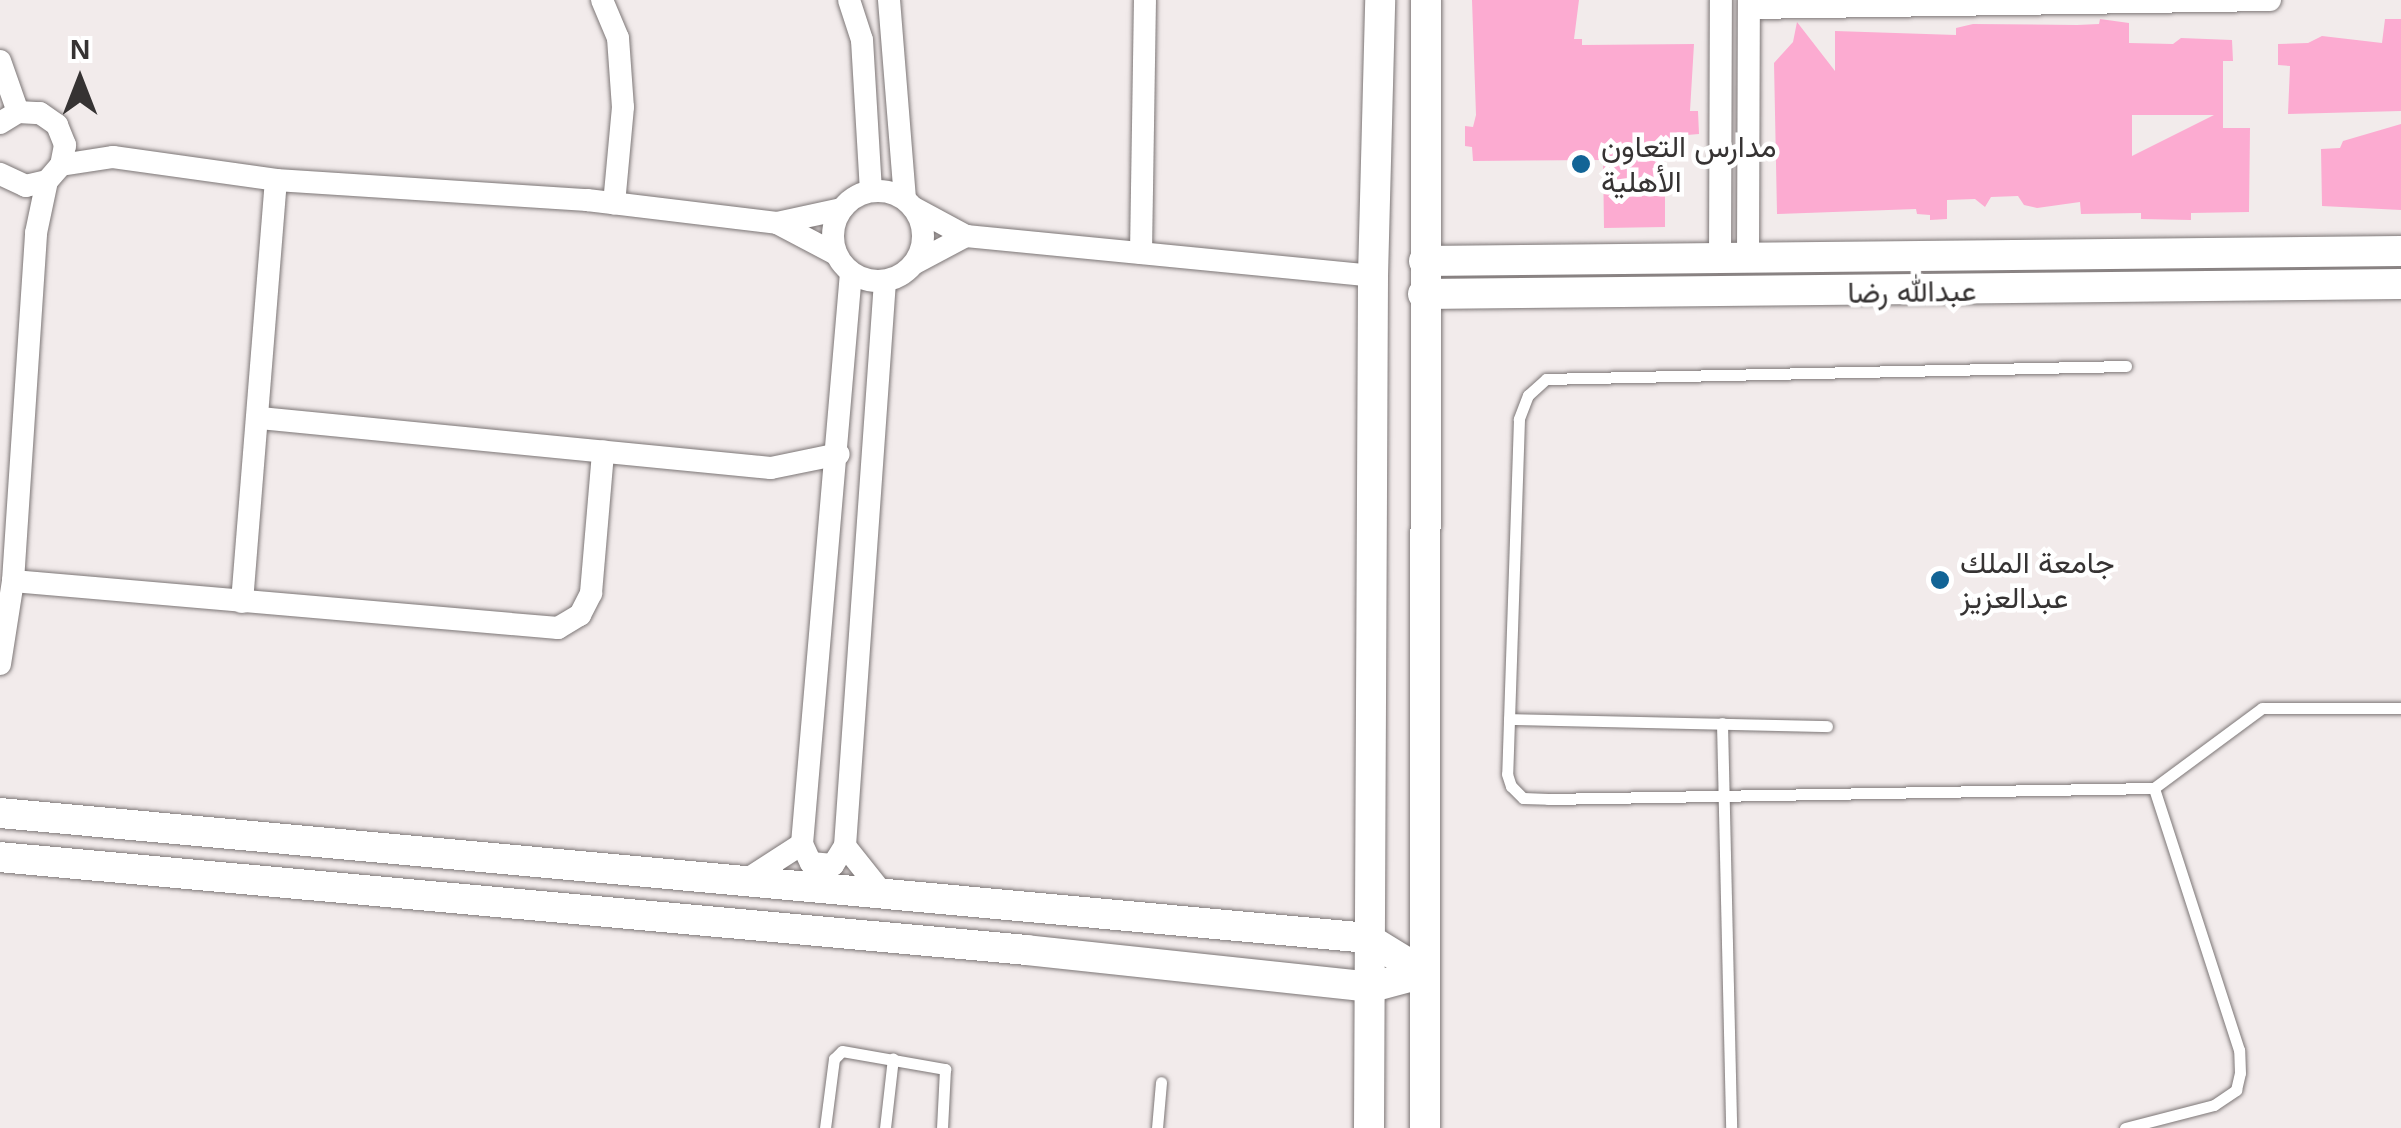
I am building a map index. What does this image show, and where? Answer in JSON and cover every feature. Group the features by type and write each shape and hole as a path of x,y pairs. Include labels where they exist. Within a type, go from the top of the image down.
{"street":[{"path":"602,0 618,38 623,106 614,204"},
{"path":"849,0 862,40 871,191"},
{"path":"889,0 909,204 923,229 920,256 915,263"},
{"path":"1141,253 1145,0"},
{"path":"1369,1128 1373,276 1380,0"},
{"path":"1425,1128 1426,0"},
{"path":"1721,0 1734,259"},
{"path":"1734,259 1749,4 2270,0"},
{"path":"0,61 9,117 40,113 113,157 276,180 614,204 777,223 842,209 871,191"},
{"path":"0,664 12,581 36,234 65,144 57,125"},
{"path":"36,234 8,179 54,173 113,157"},
{"path":"242,602 260,418 276,180"},
{"path":"871,191 909,204 966,236 1373,276"},
{"path":"842,209 832,236 844,263 838,454 802,844 811,863 833,865 845,846 885,280"},
{"path":"777,223 844,263 885,280"},
{"path":"885,280 966,236"},
{"name":"عبدالله رضا","path":"1424,262 2401,251"},
{"path":"1782,259 1785,294"},
{"name":"عبدالله رضا","path":"1423,294 1785,294 2401,284"},
{"path":"260,418 771,468 838,454"},
{"path":"12,581 558,628 580,615 591,593 603,452"},
{"path":"0,813 1368,938 1424,974"},
{"path":"743,882 802,844"},
{"path":"845,846 884,895"},
{"path":"0,856 1008,948 1372,986 1424,974"}],"lane":[{"path":"2126,366 1546,379 1528,396 1519,419 1507,774 1523,798 2154,788 2262,708 2401,708"},
{"path":"1509,719 1828,726"},
{"path":"1722,723 1731,1128"},
{"path":"2126,1128 2214,1105 2236,1090 2240,1073 2239,1050 2154,788"},
{"path":"825,1128 834,1059 842,1051 945,1069 942,1128"},
{"path":"885,1128 893,1058"},
{"path":"1156,1128 1161,1082"}],"building":[{"path":"1472,0 1579,0 1574,39 1582,39 1582,45 1694,44 1690,111 1698,111 1699,134 1687,135 1687,159 1665,159 1665,227 1604,228 1603,160 1473,161 1472,147 1465,146 1465,126 1473,127 1476,115"},
{"path":"2100,19 2129,23 2129,43 2173,44 2181,38 2232,40 2233,61 2223,61 2223,128 2250,128 2249,212 2191,213 2191,220 2141,219 2141,213 2081,214 2080,202 2037,208 2024,205 2018,196 1991,197 1985,207 1975,199 1947,200 1947,219 1930,220 1930,215 1917,214 1916,209 1777,214 1774,63 1793,42 1797,22 1835,71 1835,31 1956,35 1956,28 1973,24 2099,24","holes":["2132,115 2214,115 2132,156"]},
{"path":"2385,19 2401,19 2401,111 2288,114 2290,66 2278,65 2278,44 2308,43 2322,36 2382,43"},
{"path":"2401,124 2401,210 2322,206 2321,149 2340,148 2343,141"}],"place":[{"name":"مدارس التعاون الأهلية","path":"1581,164"},
{"name":"جامعة الملك عبدالعزيز","path":"1940,580"}]}
